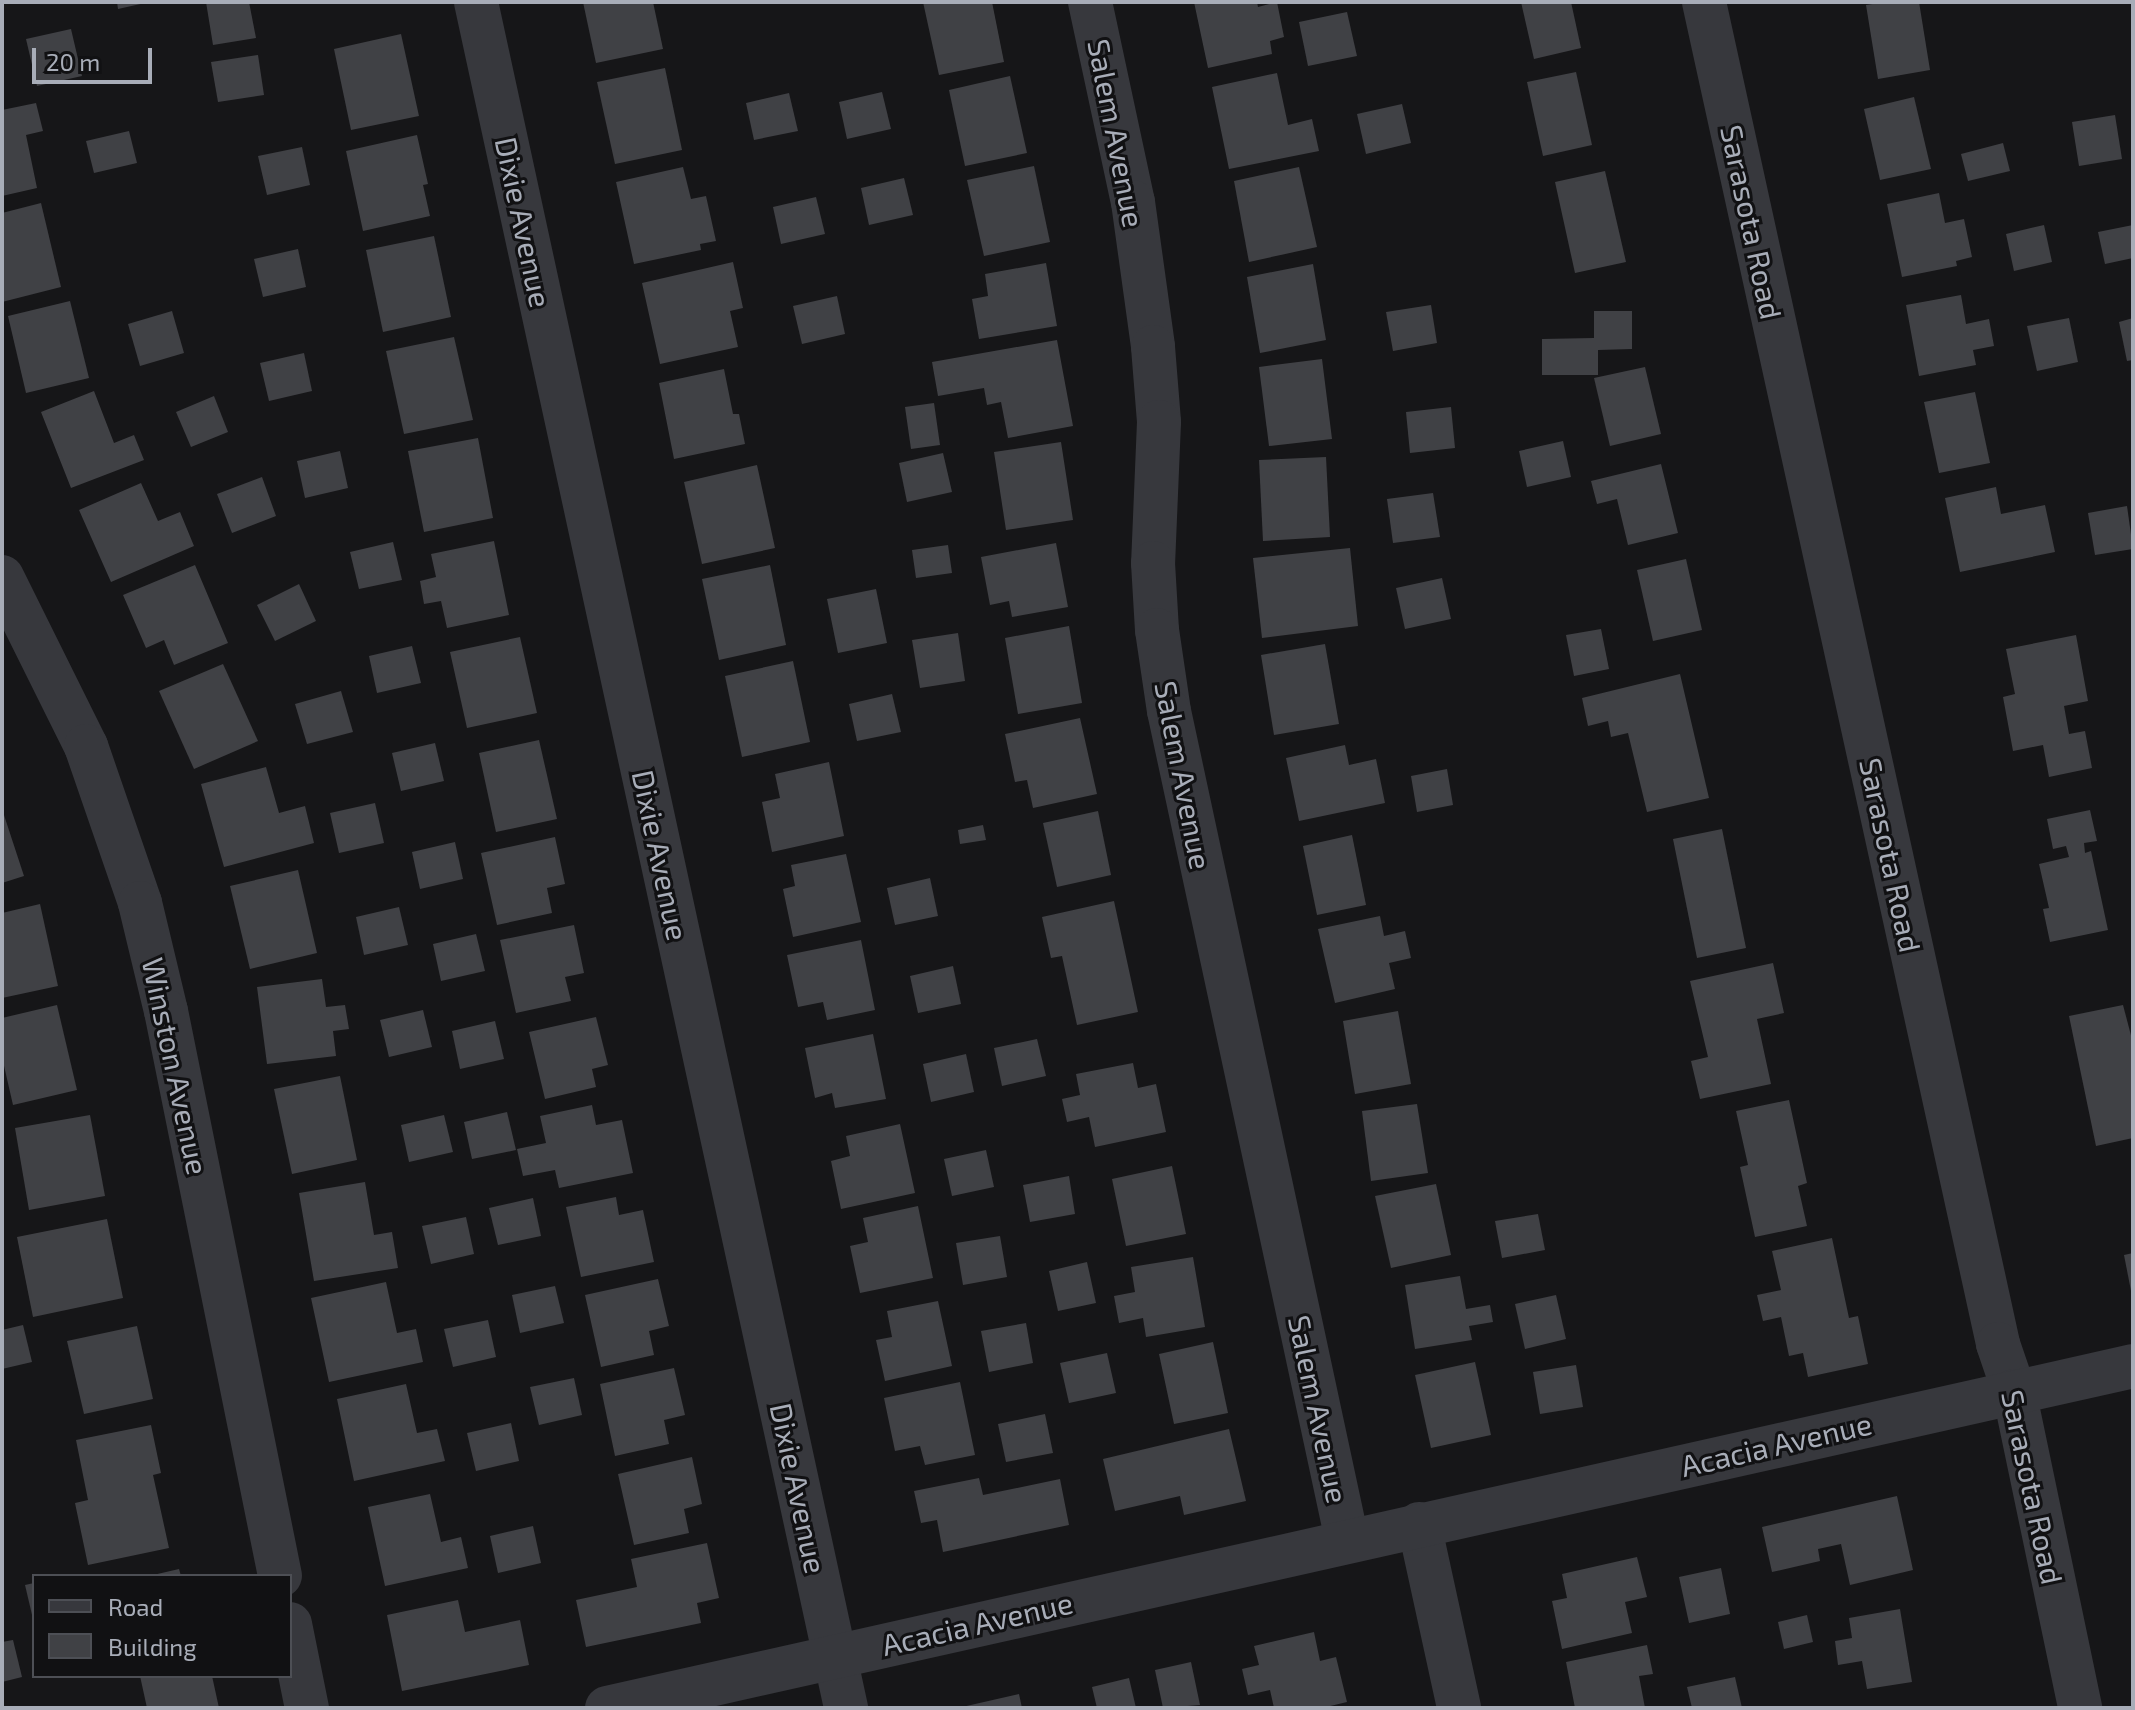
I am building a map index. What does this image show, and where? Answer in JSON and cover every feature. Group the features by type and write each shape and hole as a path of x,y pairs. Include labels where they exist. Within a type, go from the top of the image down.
{"street":[{"name":"Dixie Avenue","path":"476,2 846,1708"},
{"name":"Salem Avenue","path":"1090,2 1133,202 1153,347 1159,422 1153,563 1157,630 1169,711 1347,1540"},
{"name":"Sarasota Road","path":"1704,2 1998,1344 2014,1391 2080,1708"},
{"name":"Winston Avenue","path":"2,577 86,746 140,903 169,1026 280,1574"},
{"name":"Acacia Avenue","path":"607,1708 2133,1366"},
{"path":"1419,1524 1459,1708"},
{"path":"292,1634 307,1708"}],"building":[{"path":"117,2 145,2 145,3 118,9"},
{"path":"206,2 249,2 256,38 213,45"},
{"path":"583,2 653,2 663,49 596,63"},
{"path":"923,2 992,2 1004,62 939,75"},
{"path":"1194,2 1257,2 1258,7 1277,2 1284,37 1270,41 1272,54 1208,68"},
{"path":"1521,2 1571,2 1581,48 1534,59"},
{"path":"1919,2 1930,70 1878,79 1866,5"},
{"path":"1347,12 1357,56 1308,66 1299,22"},
{"path":"71,29 82,76 37,86 26,39"},
{"path":"401,34 419,116 351,130 334,49"},
{"path":"258,55 264,95 218,102 211,62"},
{"path":"665,68 682,150 615,164 597,82"},
{"path":"1576,72 1592,145 1543,156 1527,82"},
{"path":"1277,73 1288,125 1312,119 1319,151 1229,169 1212,87"},
{"path":"1010,76 1027,153 965,166 949,90"},
{"path":"882,92 891,129 847,139 839,102"},
{"path":"789,93 798,131 754,140 746,103"},
{"path":"1914,97 1931,169 1880,180 1864,109"},
{"path":"36,103 43,131 26,135 37,188 2,196 2,110"},
{"path":"1402,104 1411,143 1366,154 1357,114"},
{"path":"2115,115 2122,159 2079,166 2072,122"},
{"path":"129,131 137,163 94,173 86,141"},
{"path":"417,135 428,184 423,185 430,216 363,231 346,151"},
{"path":"2003,143 2010,171 1968,181 1961,154"},
{"path":"302,147 310,185 267,195 258,156"},
{"path":"1034,166 1050,242 984,256 967,180"},
{"path":"683,167 691,199 706,196 716,241 700,244 701,250 634,264 616,182"},
{"path":"1299,167 1317,247 1249,262 1234,181"},
{"path":"1605,171 1626,262 1575,273 1555,182"},
{"path":"904,178 913,215 869,225 861,188"},
{"path":"1939,193 1945,223 1964,219 1972,257 1956,261 1957,266 1902,277 1887,204"},
{"path":"816,197 825,234 781,244 773,207"},
{"path":"41,203 61,287 2,302 2,213"},
{"path":"2044,225 2052,262 2014,271 2006,234"},
{"path":"2133,225 2133,258 2105,264 2098,232"},
{"path":"434,236 451,317 383,332 366,250"},
{"path":"298,249 306,287 263,297 254,259"},
{"path":"733,262 743,308 730,311 738,347 660,364 642,283"},
{"path":"1046,263 1057,326 979,339 972,299 988,296 985,274"},
{"path":"1313,264 1326,340 1260,353 1247,277"},
{"path":"1961,295 1966,324 1989,319 1994,346 1973,350 1976,365 1919,376 1906,305"},
{"path":"837,296 845,334 802,344 793,306"},
{"path":"70,301 89,378 26,393 8,316"},
{"path":"1431,305 1437,343 1393,351 1386,312"},
{"path":"172,311 184,353 140,366 128,324"},
{"path":"1594,311 1632,311 1632,349 1598,350 1598,375 1542,375 1542,339 1594,338"},
{"path":"2069,318 2078,362 2037,371 2027,326"},
{"path":"2133,318 2133,360 2127,361 2119,322"},
{"path":"454,337 473,420 404,434 386,351"},
{"path":"1057,340 1073,426 1008,438 1001,402 987,405 984,388 938,396 932,362"},
{"path":"304,353 312,391 269,401 260,363"},
{"path":"1322,359 1332,439 1269,446 1259,367"},
{"path":"1645,367 1661,434 1610,446 1594,378"},
{"path":"724,369 733,414 739,414 745,444 674,459 659,383"},
{"path":"94,391 114,443 134,435 144,460 71,488 41,412"},
{"path":"1975,392 1990,463 1939,473 1924,402"},
{"path":"214,396 228,432 191,447 176,412"},
{"path":"934,403 940,445 911,449 905,407"},
{"path":"1451,407 1455,448 1410,453 1406,412"},
{"path":"478,438 493,518 424,532 408,451"},
{"path":"1563,441 1571,477 1527,487 1519,451"},
{"path":"1061,442 1073,520 1006,530 994,452"},
{"path":"340,451 348,488 305,498 297,461"},
{"path":"943,453 952,492 907,502 899,463"},
{"path":"1326,457 1330,537 1263,541 1259,460"},
{"path":"1661,464 1678,533 1628,545 1617,499 1597,504 1591,481"},
{"path":"757,465 775,548 702,564 684,482"},
{"path":"262,477 276,516 232,533 217,494"},
{"path":"141,483 158,521 180,512 194,546 111,582 79,510"},
{"path":"1996,487 2001,514 2045,505 2055,552 1960,572 1945,498"},
{"path":"1433,493 1440,537 1393,543 1387,499"},
{"path":"2127,506 2133,549 2095,555 2088,513"},
{"path":"494,541 509,615 447,628 441,601 424,604 420,581 436,577 431,554"},
{"path":"393,542 402,580 359,589 350,552"},
{"path":"1056,543 1068,607 1012,617 1009,601 990,605 981,557"},
{"path":"948,545 952,573 916,578 912,550"},
{"path":"1350,548 1358,626 1262,638 1253,558"},
{"path":"1686,559 1702,630 1653,641 1637,570"},
{"path":"195,565 228,643 174,665 164,640 146,648 123,595"},
{"path":"770,565 786,645 719,660 702,579"},
{"path":"1442,578 1451,619 1405,629 1396,588"},
{"path":"299,584 316,621 275,641 257,605"},
{"path":"876,589 887,643 838,653 827,599"},
{"path":"1069,626 1082,703 1018,714 1005,638"},
{"path":"1601,629 1609,669 1574,676 1566,635"},
{"path":"958,633 965,681 920,688 912,640"},
{"path":"2076,635 2088,701 2064,706 2069,734 2085,731 2092,768 2049,777 2043,745 2013,751 2003,697 2015,694 2006,649"},
{"path":"520,637 537,713 467,728 450,652"},
{"path":"1325,644 1339,724 1274,735 1261,655"},
{"path":"412,646 421,683 377,693 369,656"},
{"path":"793,661 810,742 742,757 725,676"},
{"path":"223,664 258,741 194,769 159,691"},
{"path":"1680,674 1709,798 1647,812 1628,733 1611,737 1608,721 1588,726 1582,698"},
{"path":"341,691 353,732 307,744 295,704"},
{"path":"892,694 901,732 857,741 849,704"},
{"path":"1080,718 1097,794 1033,808 1027,780 1015,782 1005,734"},
{"path":"539,740 557,819 496,832 479,753"},
{"path":"435,743 444,781 401,791 392,753"},
{"path":"1345,745 1349,765 1376,759 1385,803 1299,821 1286,758"},
{"path":"829,762 844,836 772,852 762,802 780,798 775,774"},
{"path":"266,767 279,813 305,806 314,843 224,867 201,784"},
{"path":"1447,769 1453,805 1417,812 1411,776"},
{"path":"375,803 384,843 339,853 330,813"},
{"path":"2,809 24,876 2,883"},
{"path":"2090,810 2097,841 2084,843 2085,853 2091,851 2108,930 2050,942 2043,909 2049,908 2039,864 2069,857 2066,846 2053,849 2047,819"},
{"path":"1098,811 1111,875 1057,887 1043,823"},
{"path":"983,825 986,840 960,844 958,830"},
{"path":"1722,829 1746,948 1697,958 1673,839"},
{"path":"1352,835 1366,905 1317,915 1303,846"},
{"path":"555,837 565,884 547,888 552,913 497,925 481,853"},
{"path":"455,842 463,879 420,889 412,852"},
{"path":"846,854 861,922 793,937 783,889 795,886 791,865"},
{"path":"298,870 317,953 250,969 230,886"},
{"path":"930,878 938,916 895,925 887,888"},
{"path":"1114,901 1138,1012 1077,1025 1062,956 1051,958 1042,917"},
{"path":"40,904 58,986 2,998 2,913"},
{"path":"399,907 408,945 364,955 356,917"},
{"path":"1380,916 1384,936 1405,931 1411,958 1389,963 1395,989 1335,1003 1318,929"},
{"path":"574,925 584,973 565,977 571,1001 516,1013 500,940"},
{"path":"476,934 485,971 441,981 433,944"},
{"path":"861,940 875,1010 827,1020 823,1002 798,1007 787,955"},
{"path":"1773,963 1784,1013 1757,1019 1771,1084 1700,1099 1691,1061 1708,1057 1690,981"},
{"path":"953,966 961,1004 918,1013 910,976"},
{"path":"322,979 326,1007 345,1005 349,1029 333,1031 336,1056 267,1064 257,987"},
{"path":"57,1005 77,1090 13,1105 2,1057 2,1018"},
{"path":"2123,1005 2133,1043 2133,1138 2096,1146 2069,1016"},
{"path":"423,1010 432,1047 389,1057 380,1020"},
{"path":"1398,1011 1411,1084 1355,1094 1343,1021"},
{"path":"596,1017 608,1065 592,1069 596,1087 545,1099 529,1032"},
{"path":"495,1021 504,1059 460,1069 452,1031"},
{"path":"873,1034 886,1099 835,1108 832,1093 815,1098 805,1048"},
{"path":"1037,1039 1046,1076 1002,1086 994,1048"},
{"path":"966,1054 974,1092 931,1102 923,1064"},
{"path":"1133,1063 1138,1088 1156,1084 1166,1132 1095,1147 1089,1117 1067,1122 1062,1099 1080,1095 1076,1074"},
{"path":"340,1076 357,1160 292,1174 274,1089"},
{"path":"1789,1100 1807,1183 1798,1186 1807,1226 1755,1237 1740,1167 1748,1165 1736,1111"},
{"path":"1417,1104 1428,1173 1371,1181 1362,1111"},
{"path":"592,1105 596,1125 622,1120 633,1173 559,1188 555,1170 523,1176 517,1149 546,1143 540,1116"},
{"path":"507,1112 516,1150 472,1159 464,1122"},
{"path":"90,1115 105,1196 29,1210 15,1128"},
{"path":"444,1115 453,1152 409,1162 401,1125"},
{"path":"900,1124 915,1193 841,1209 831,1161 850,1156 846,1136"},
{"path":"986,1150 994,1187 952,1196 944,1159"},
{"path":"1172,1166 1186,1234 1126,1246 1112,1179"},
{"path":"1069,1176 1075,1214 1030,1222 1023,1185"},
{"path":"365,1182 374,1235 392,1232 398,1268 314,1281 299,1193"},
{"path":"1436,1184 1451,1255 1391,1268 1375,1196"},
{"path":"616,1197 619,1215 643,1210 654,1262 581,1277 566,1207"},
{"path":"533,1198 541,1236 498,1245 489,1208"},
{"path":"918,1206 933,1278 860,1293 850,1246 868,1242 863,1218"},
{"path":"1538,1214 1545,1250 1502,1258 1495,1221"},
{"path":"466,1217 474,1254 431,1264 422,1226"},
{"path":"107,1219 123,1298 33,1317 17,1237"},
{"path":"1000,1236 1007,1277 963,1285 956,1243"},
{"path":"1832,1238 1849,1318 1858,1316 1868,1364 1808,1377 1803,1353 1789,1356 1781,1317 1763,1321 1757,1295 1781,1290 1772,1251"},
{"path":"2133,1253 2133,1296 2132,1296 2124,1255"},
{"path":"1193,1257 1205,1327 1146,1337 1143,1318 1119,1323 1114,1296 1135,1292 1131,1267"},
{"path":"1087,1262 1096,1303 1058,1311 1049,1271"},
{"path":"1460,1276 1466,1309 1490,1305 1493,1322 1469,1326 1472,1340 1415,1349 1405,1285"},
{"path":"658,1279 669,1326 649,1331 654,1355 601,1367 585,1295"},
{"path":"386,1282 397,1333 416,1329 423,1362 329,1382 311,1298"},
{"path":"555,1286 564,1323 520,1333 512,1295"},
{"path":"1556,1295 1566,1339 1525,1349 1515,1304"},
{"path":"938,1301 952,1366 885,1381 876,1340 892,1337 887,1311"},
{"path":"488,1320 496,1357 453,1367 444,1329"},
{"path":"1026,1323 1033,1363 989,1372 981,1331"},
{"path":"23,1325 32,1362 2,1369 2,1330"},
{"path":"137,1326 153,1399 84,1414 67,1341"},
{"path":"1213,1342 1228,1413 1174,1424 1159,1354"},
{"path":"1107,1353 1116,1393 1069,1403 1060,1363"},
{"path":"1475,1362 1491,1435 1431,1448 1415,1375"},
{"path":"1576,1365 1583,1407 1540,1414 1533,1372"},
{"path":"674,1368 685,1415 664,1420 669,1444 615,1456 600,1384"},
{"path":"574,1378 582,1415 539,1425 530,1387"},
{"path":"960,1382 975,1455 925,1465 920,1446 895,1451 884,1398"},
{"path":"406,1384 417,1433 437,1429 445,1461 354,1481 337,1399"},
{"path":"1045,1414 1053,1453 1006,1462 998,1424"},
{"path":"511,1423 519,1461 476,1471 467,1433"},
{"path":"151,1425 161,1473 153,1475 169,1548 88,1565 75,1503 88,1500 76,1440"},
{"path":"1229,1429 1246,1501 1184,1515 1180,1496 1115,1511 1103,1459"},
{"path":"692,1457 702,1504 684,1509 689,1533 634,1545 618,1474"},
{"path":"979,1478 983,1495 1060,1479 1069,1525 943,1552 937,1520 921,1523 914,1491"},
{"path":"430,1494 441,1542 461,1537 468,1568 385,1586 368,1507"},
{"path":"1897,1496 1913,1570 1850,1585 1841,1544 1818,1549 1820,1561 1772,1572 1762,1527"},
{"path":"533,1526 541,1563 498,1573 490,1536"},
{"path":"707,1543 719,1598 697,1603 701,1623 586,1647 576,1600 637,1587 631,1559"},
{"path":"1637,1557 1647,1597 1625,1602 1632,1633 1562,1649 1552,1601 1567,1598 1562,1574"},
{"path":"1721,1568 1730,1614 1689,1623 1679,1577"},
{"path":"179,1569 180,1574 157,1574"},
{"path":"32,1583 32,1615 25,1585"},
{"path":"458,1600 465,1632 520,1620 529,1665 402,1691 387,1615"},
{"path":"1900,1609 1912,1682 1867,1689 1862,1661 1838,1665 1835,1641 1852,1638 1849,1618"},
{"path":"1807,1615 1813,1642 1784,1649 1778,1622"},
{"path":"1314,1632 1320,1661 1336,1657 1347,1702 1322,1708 1274,1708 1270,1690 1248,1695 1242,1669 1259,1665 1254,1646"},
{"path":"13,1640 22,1677 2,1682 2,1642"},
{"path":"1647,1645 1653,1674 1639,1676 1645,1708 1575,1708 1566,1662"},
{"path":"1191,1662 1200,1705 1163,1708 1155,1670"},
{"path":"1735,1677 1742,1708 1692,1708 1687,1687"},
{"path":"140,1678 212,1678 219,1708 147,1708"},
{"path":"1129,1678 1136,1708 1097,1708 1092,1687"},
{"path":"1019,1694 1022,1708 962,1707"}]}
